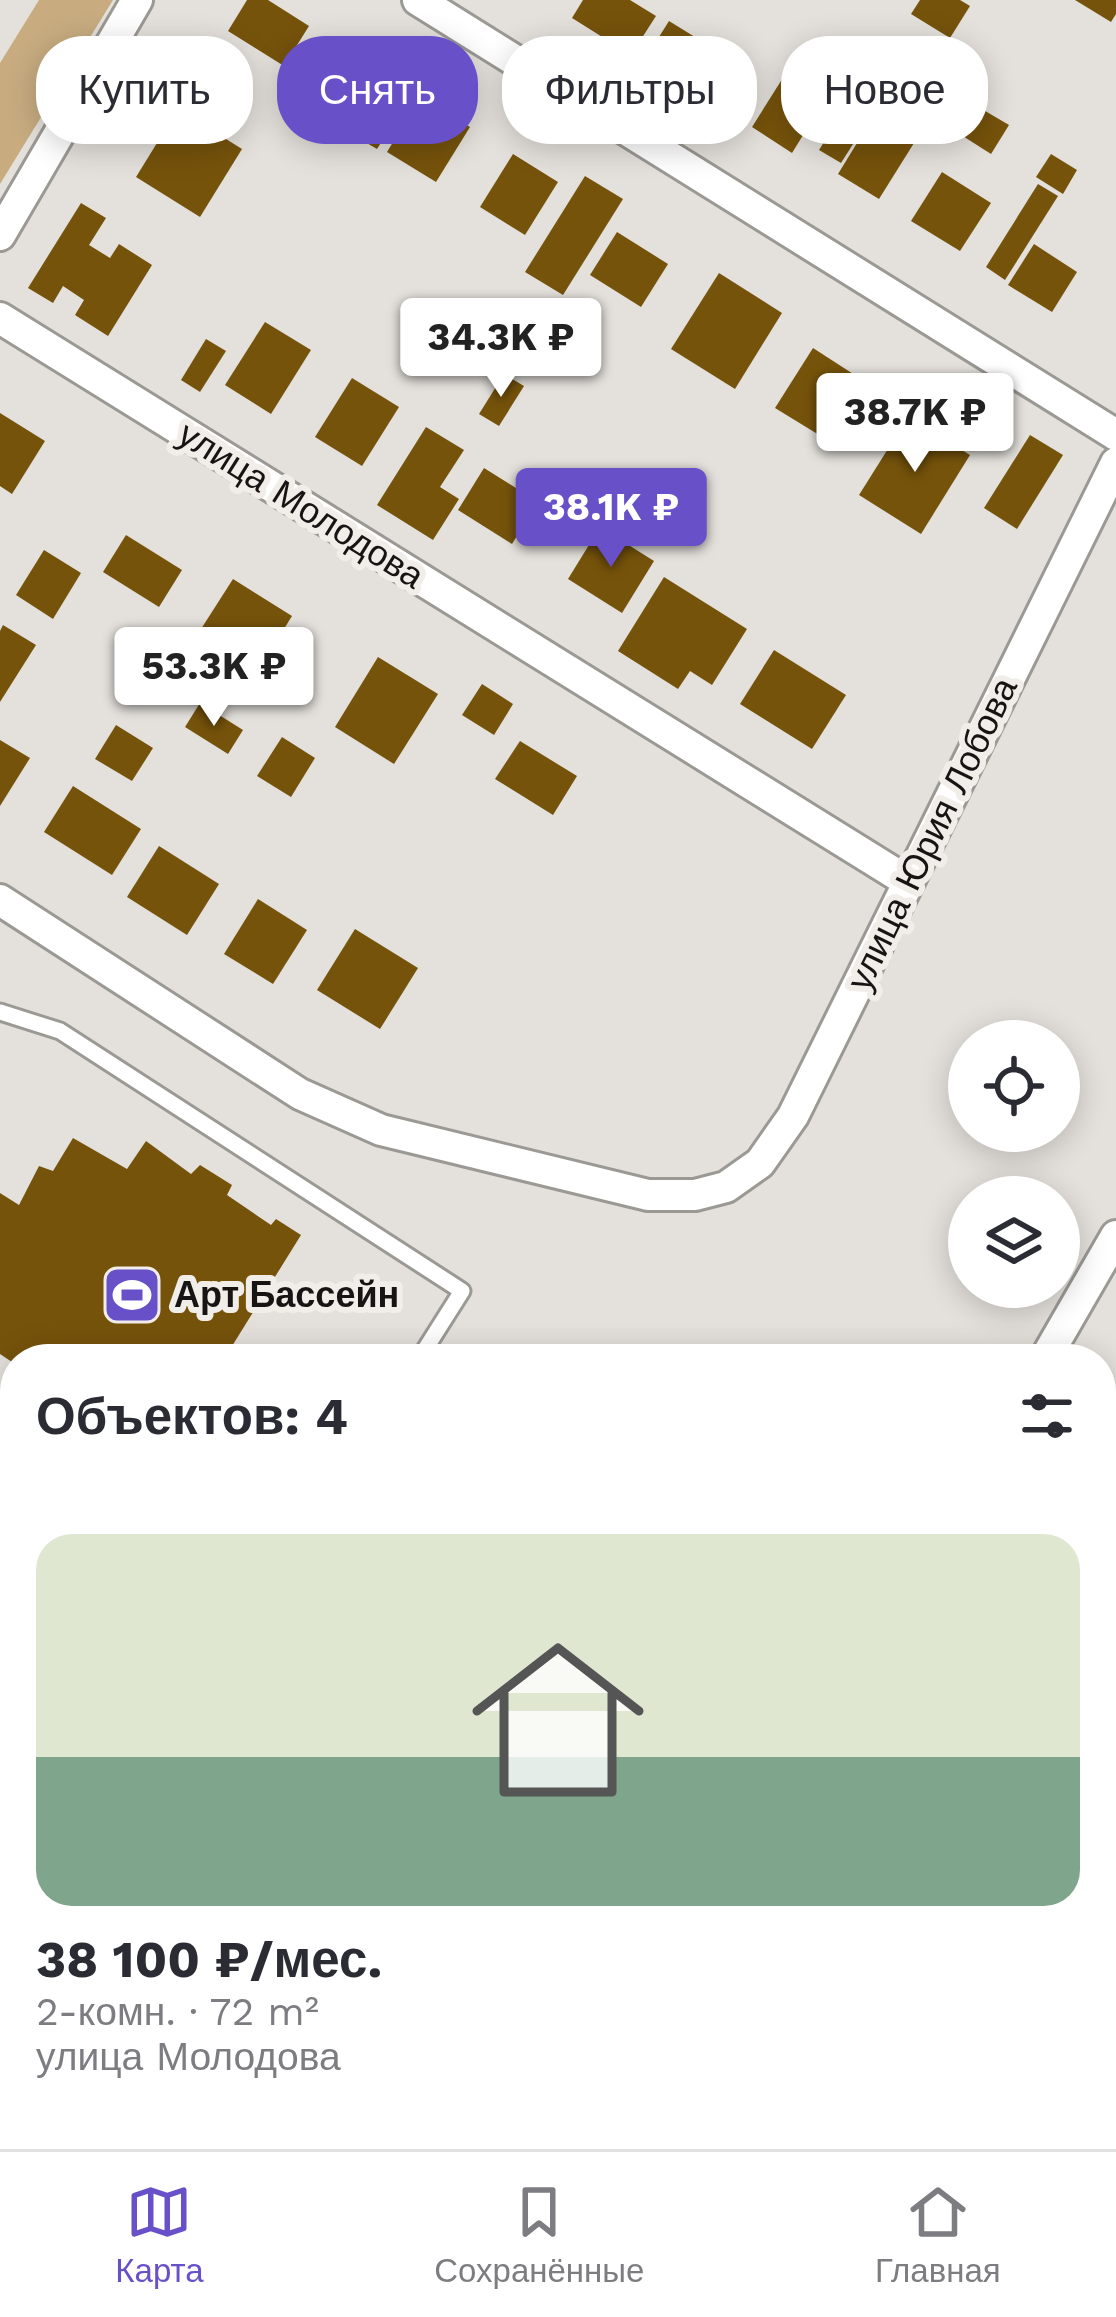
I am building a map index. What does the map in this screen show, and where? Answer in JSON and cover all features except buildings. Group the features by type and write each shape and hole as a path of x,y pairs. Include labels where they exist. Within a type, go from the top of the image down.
{"street":[{"path":"0,235 137,0"},
{"path":"418,0 1116,435"},
{"name":"улица Молодова","path":"0,318 907,881"},
{"name":"улица Юрия Лобова","path":"0,901 301,1094 381,1130 648,1195 695,1195 726,1187 760,1163 794,1117 1116,463"},
{"path":"1054,1344 1116,1236"}],"lane":[{"path":"0,1012 60,1031 462,1291 428,1344"}],"shaded area":[{"path":"39,0 113,0 91,36 36,36 36,125 0,184 0,63"}],"place":[{"name":"Арт Бассейн","path":"132,1295"}]}
